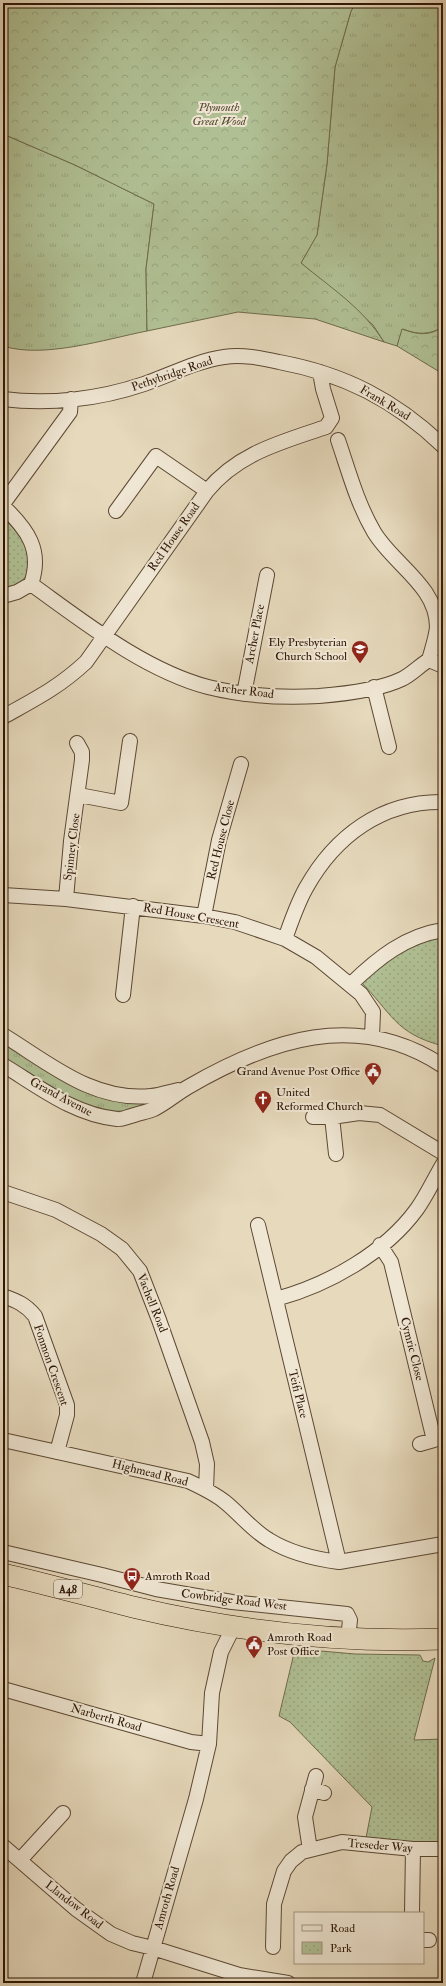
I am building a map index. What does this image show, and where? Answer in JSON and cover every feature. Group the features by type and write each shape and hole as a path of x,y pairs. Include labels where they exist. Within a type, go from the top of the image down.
{"highway":[{"name":"Cowbridge Road West","path":"3,1574 133,1607 231,1626 348,1640 443,1640"}],"street":[{"name":"Pethybridge Road","path":"3,399 26,401 71,399 112,393 144,384 200,363 224,357 263,359 320,372"},
{"name":"Frank Road","path":"320,372 366,390 400,410 421,425 443,446"},
{"name":"Red House Road","path":"3,717 46,695 67,680 86,662 207,491 223,472 252,453 326,427 330,424 332,418 323,389 320,372"},
{"path":"3,596 17,592 31,584 36,564 32,543 26,531 3,505 70,412 71,399"},
{"path":"338,440 361,508 375,533 394,558 427,593 433,606 437,628 429,660 443,666"},
{"path":"116,511 156,456 207,491"},
{"name":"Archer Place","path":"244,694 267,575"},
{"name":"Archer Road","path":"31,584 104,636 142,659 186,679 206,686 244,694 303,697 339,694 374,687 403,678 429,660"},
{"path":"374,687 389,747"},
{"name":"Spinney Close","path":"79,795 121,803 130,741"},
{"name":"Spinney Close","path":"66,899 71,841 79,795 82,752 77,743"},
{"name":"Red House Close","path":"204,916 219,840 241,764"},
{"path":"285,939 305,890 314,874 326,858 352,831 379,815 402,806 443,802"},
{"name":"Red House Crescent","path":"3,895 66,899 133,906 204,916 235,922 285,939 316,957 351,984 371,1006 374,1018 372,1037"},
{"path":"123,995 133,906"},
{"path":"351,984 368,967 389,950 414,938 443,930"},
{"name":"Grand Avenue","path":"3,1065 88,1114 118,1119 154,1109 186,1088 232,1063 285,1044 328,1035 354,1034 399,1044 423,1054 443,1066"},
{"name":"Grand Avenue","path":"3,1035 59,1071 98,1090 119,1095 151,1096 186,1088"},
{"path":"313,1117 332,1117 359,1113 380,1116 443,1153"},
{"path":"332,1117 336,1154"},
{"path":"276,1299 296,1294 331,1278 359,1262 380,1245 417,1209 443,1164"},
{"name":"Vachell Road","path":"3,1192 56,1210 101,1234 122,1249 140,1271 202,1442 208,1464 206,1489"},
{"name":"Teifi Place","path":"258,1225 339,1562"},
{"name":"Cymric Close","path":"380,1245 391,1262 434,1440 420,1444"},
{"name":"Fonmon Crescent","path":"3,1296 20,1302 35,1316 67,1405 67,1415 57,1452"},
{"name":"Highmead Road","path":"3,1440 188,1481 206,1489 226,1503 242,1520 269,1541 299,1554 339,1562 443,1544"},
{"name":"Cowbridge Road West","path":"3,1552 156,1589 232,1602 347,1614 350,1620 348,1640"},
{"name":"Amroth Road","path":"143,1983 196,1799 209,1744 212,1693 221,1652 230,1634 231,1626"},
{"name":"Narberth Road","path":"3,1689 191,1742 209,1744"},
{"path":"310,1850 304,1817 317,1786"},
{"path":"20,1860 63,1813"},
{"name":"Treseder Way","path":"273,1947 274,1904 284,1871 291,1861 302,1852 342,1842 413,1849 443,1849"},
{"name":"Llandow Road","path":"3,1846 76,1908 111,1934 132,1943 153,1948 239,1979 288,1983"},
{"path":"412,1912 413,1849"}],"green space":[{"name":"Plymouth Great Wood","path":"3,3 356,3 351,11 335,67 327,164 317,235 301,263 356,309 376,330 384,342 315,319 238,312 147,331 146,269 154,204 75,165 3,134"},
{"path":"356,3 443,3 443,327 428,333 419,333 403,329 397,346 384,342 373,325 301,263 317,235 327,164 335,67 351,11"},
{"path":"3,134 75,165 154,204 146,269 147,331 94,343 56,349 19,349 3,346"},
{"path":"443,327 443,374 397,346 402,329 423,334 433,332"},
{"path":"3,518 20,536 29,559 29,566 25,577 18,584 5,590 3,590"},
{"path":"443,934 443,1046 414,1035 395,1021 360,981 396,951"},
{"path":"3,1044 52,1071 158,1099 129,1110 110,1111 97,1109 69,1098 54,1090 3,1058"},
{"path":"295,1649 304,1650 309,1655 315,1655 321,1651 355,1654 420,1655 423,1661 428,1662 435,1658 414,1740 443,1739 443,1842 413,1842 366,1838 372,1807 290,1722 279,1716"}],"place":[{"name":"Ely Presbyterian Church School","path":"360,664"},
{"name":"Grand Avenue Post Office","path":"373,1086"},
{"name":"United Reformed Church","path":"263,1114"},
{"name":"Amroth Road","path":"132,1591"},
{"name":"Amroth Road Post Office","path":"254,1659"}]}
